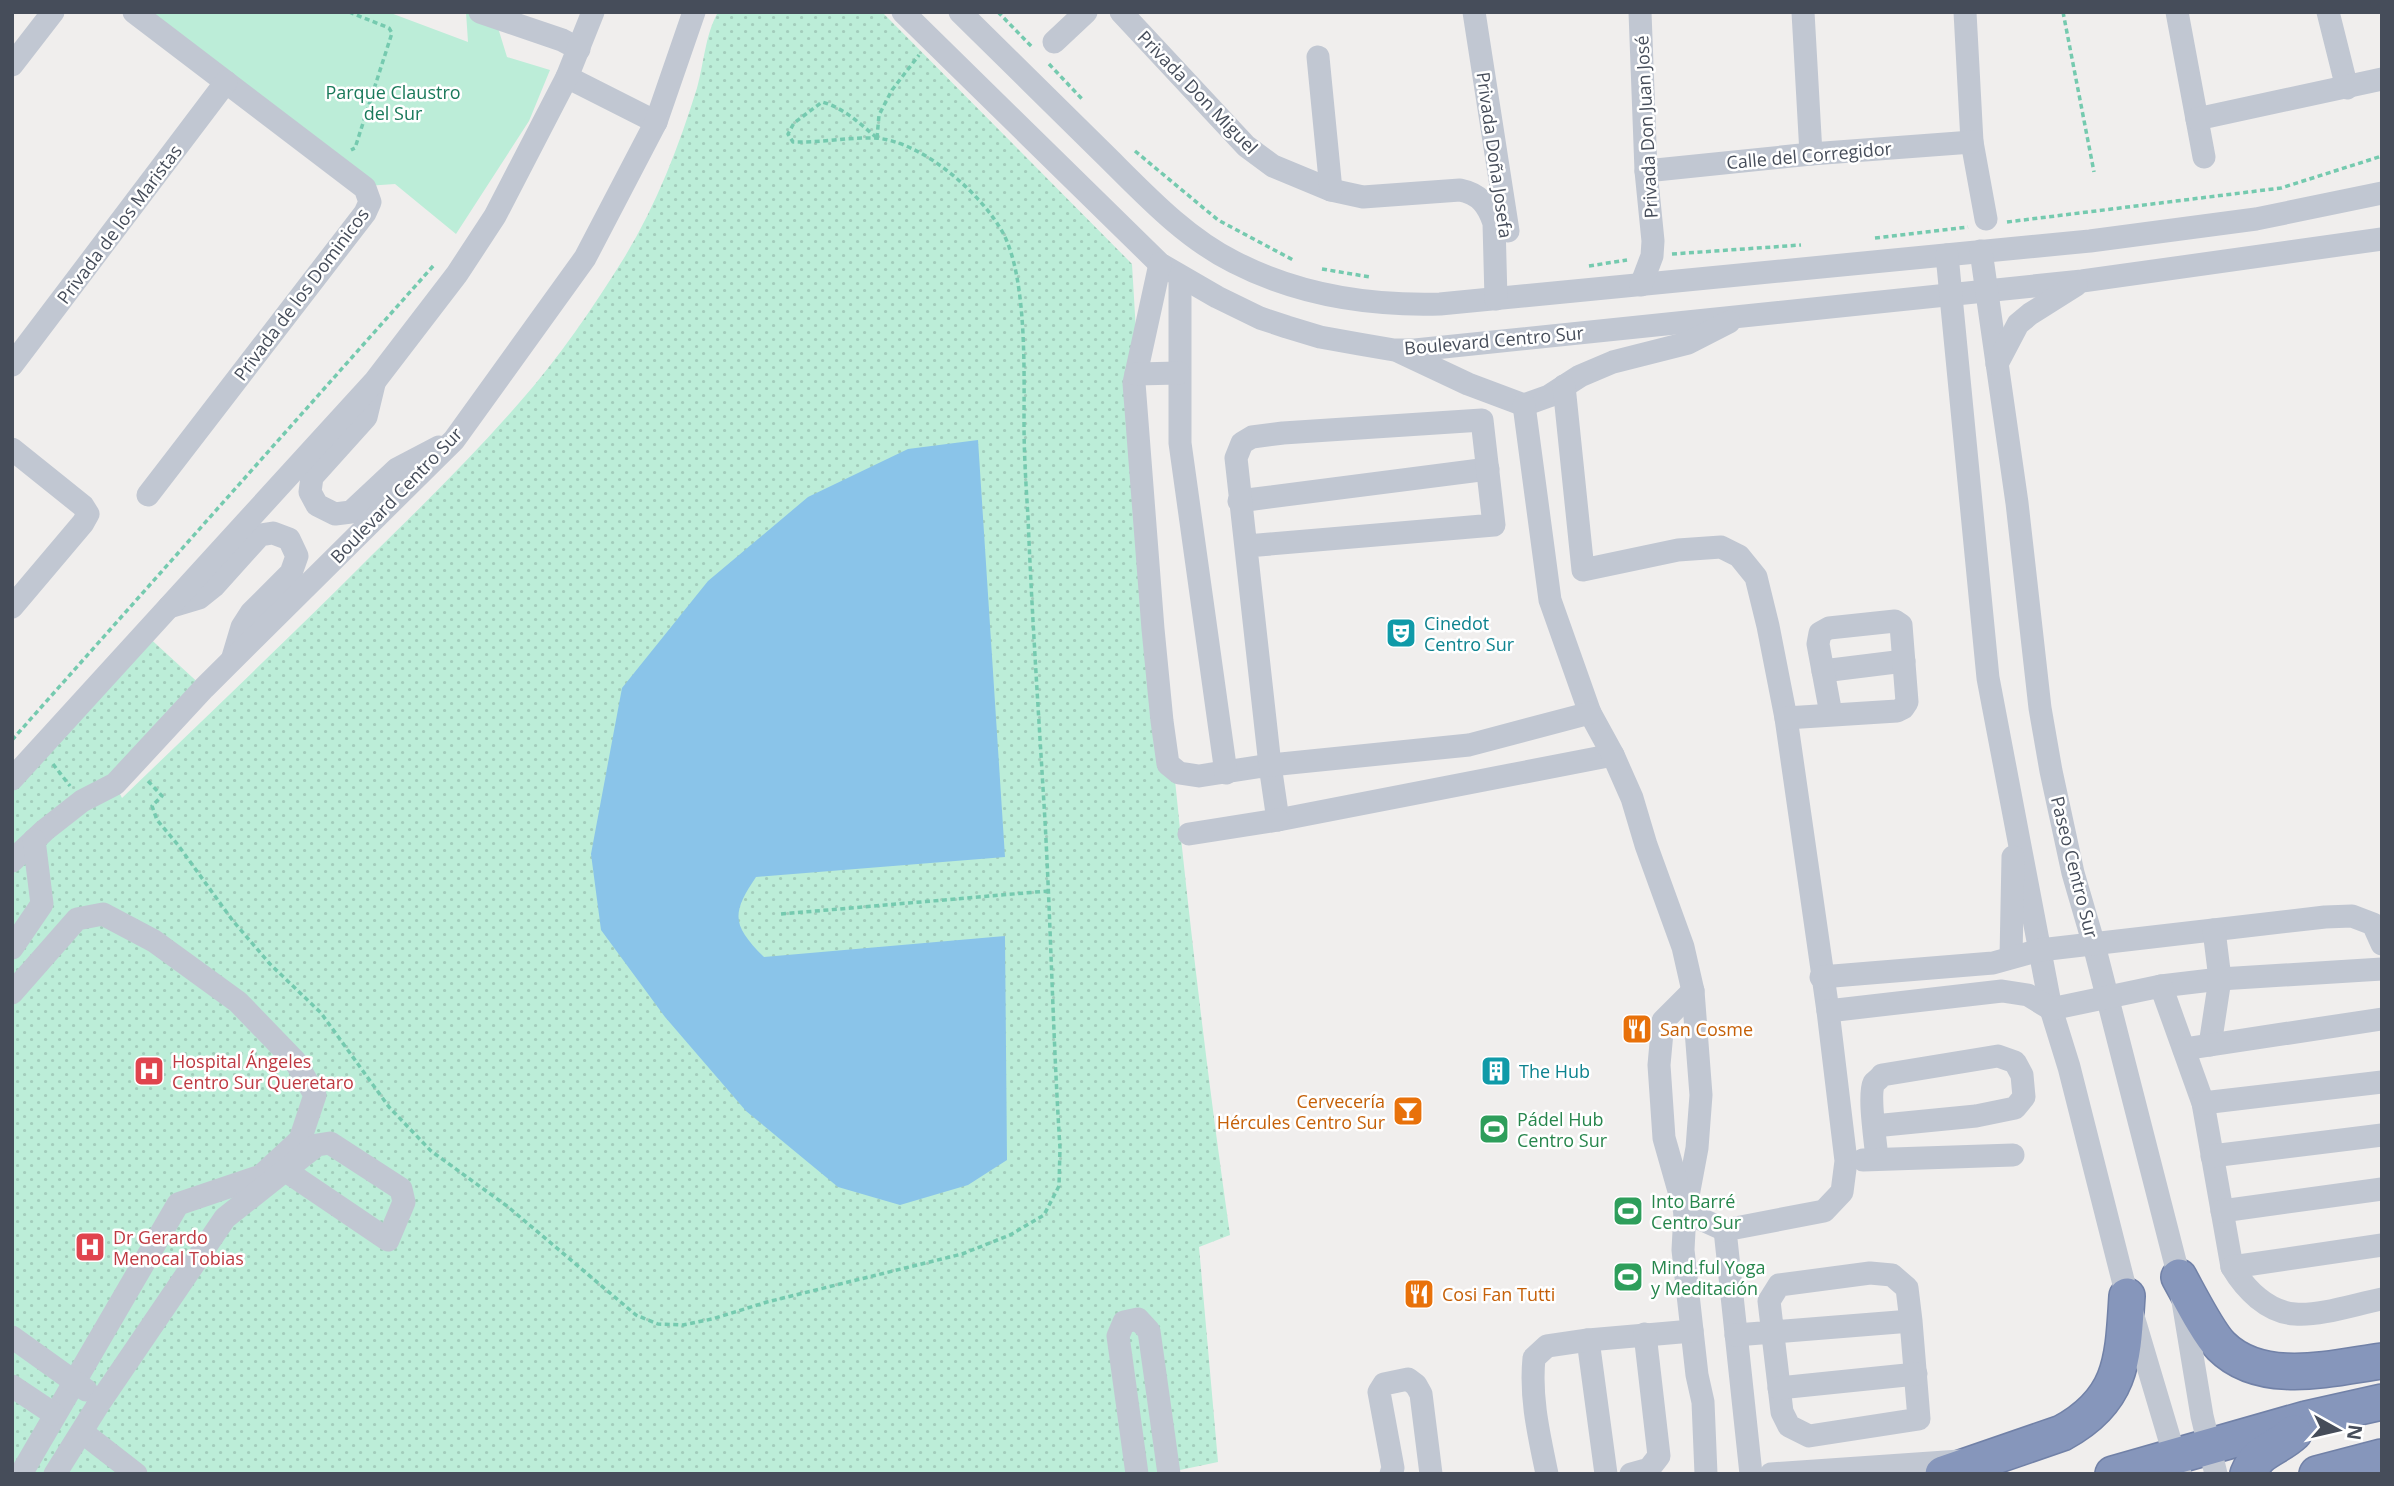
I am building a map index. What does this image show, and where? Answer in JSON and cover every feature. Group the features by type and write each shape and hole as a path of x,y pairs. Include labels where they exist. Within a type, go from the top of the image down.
{"highway":[{"path":"2179,1277 2220,1345 2239,1360 2281,1371 2304,1372 2382,1362"},
{"path":"1943,1474 1977,1460 2062,1433 2077,1425 2096,1409 2116,1380 2120,1367 2127,1296"},
{"path":"2119,1473 2212,1460 2306,1419 2382,1402"},
{"path":"2251,1468 2268,1450 2287,1440 2306,1419"},
{"path":"2317,1474 2382,1457"}],"street":[{"path":"12,65 53,12"},
{"name":"Privada de los Dominicos","path":"134,12 365,188 370,202 365,213 148,495"},
{"path":"480,12 562,40 579,49"},
{"name":"Boulevard Centro Sur","path":"12,861 82,801 115,784 233,660 454,440 585,258 656,122 694,12"},
{"name":"Boulevard Centro Sur","path":"903,12 1160,264 1217,297 1287,327 1320,337 1394,350 2082,281 2382,239"},
{"path":"960,12 1150,199 1196,238 1234,262 1272,279 1334,297 1369,303 1440,304 2090,241 2256,219 2382,192"},
{"path":"1054,42 1086,12"},
{"name":"Privada Don Miguel","path":"1121,12 1246,146 1273,166 1331,190 1363,197 1460,190 1471,192 1480,198"},
{"name":"Privada Doña Josefa","path":"1475,12 1508,234 1503,298"},
{"name":"Privada Don Juan José","path":"1640,12 1646,171 1653,241 1652,256 1641,285"},
{"path":"1803,12 1811,154"},
{"path":"1965,12 1972,142 1986,219"},
{"path":"2177,12 2204,157"},
{"path":"2328,12 2347,88"},
{"path":"12,779 375,381 457,274 495,216 567,77 591,13"},
{"path":"1318,57 1331,190"},
{"path":"567,77 656,122"},
{"path":"2197,118 2382,79"},
{"name":"Privada de los Maristas","path":"12,365 226,82"},
{"name":"Calle del Corregidor","path":"1646,171 1811,154 1972,142"},
{"name":"Privada Doña Josefa","path":"1480,198 1491,212 1503,298"},
{"name":"Privada Don Juan José","path":"1653,241 1677,281"},
{"name":"Paseo Centro Sur","path":"1981,251 2017,503 2040,708 2073,873 2108,998 2179,1277 2212,1460"},
{"path":"1947,255 1965,425 1954,449 1966,560 1979,576 1989,678 2014,819 2051,1009 2069,1067 2127,1296 2177,1465"},
{"path":"1160,264 1136,374 1135,405 1161,721 1168,764 1179,773 1199,776 1270,765 1469,745 1590,713"},
{"path":"1180,276 1180,443 1226,772"},
{"path":"1997,364 2018,324 2082,281"},
{"path":"1394,350 1468,384 1524,405 1549,396 1580,376 1613,362 1688,344 1739,317"},
{"path":"1956,335 1974,326 1991,326"},
{"path":"1136,374 1180,373"},
{"path":"375,381 366,417 312,477 310,492 317,505 335,513 351,512 397,469 454,440"},
{"path":"1563,386 1583,570"},
{"path":"1524,405 1550,600 1590,713 1632,798 1683,947 1693,991 1701,1095 1697,1148 1685,1212 1683,1251 1703,1402 1706,1474"},
{"path":"1247,546 1494,525 1482,420 1252,437 1242,443 1236,458 1239,501 1247,546 1278,820"},
{"path":"12,449 83,506 88,513 83,523 12,607"},
{"path":"1239,501 1488,469"},
{"path":"168,607 199,598 214,586 260,535 272,533 289,539 297,556 291,573 251,613 242,627 233,660"},
{"path":"1550,600 1565,580 1583,570 1689,549 1721,547 1739,556 1756,577 1786,718 1821,977 1828,1011 1846,1161 1842,1192 1824,1211 1725,1230 1685,1212 1664,1138 1659,1065 1663,1021 1693,991"},
{"path":"1786,718 1903,708 1907,702 1901,625 1895,621 1829,628 1820,633 1818,643 1831,714"},
{"path":"1823,671 1904,661"},
{"path":"1469,745 1477,780"},
{"path":"1189,834 1278,820 1613,755"},
{"path":"2011,957 2014,819"},
{"path":"12,948 42,904 34,840"},
{"path":"12,993 77,919 103,914 154,941 238,1002 295,1061 316,1095 300,1140 261,1176 178,1204 26,1466"},
{"path":"1821,977 1993,963 2040,950 2352,916 2373,924 2382,944"},
{"path":"2210,1045 2220,979 2214,930"},
{"path":"1828,1011 2002,991 2028,995 2051,1009 2161,986 2220,979 2382,969"},
{"path":"2161,986 2203,1103 2232,1267 2240,1281 2254,1297 2294,1314 2382,1299"},
{"path":"2184,1049 2382,1019"},
{"path":"1874,1126 1976,1116 2015,1108 2024,1097 2022,1075 2015,1062 1998,1056 1882,1075 1874,1083 1872,1094 1874,1126 1877,1159"},
{"path":"2203,1103 2382,1082"},
{"path":"2211,1156 2382,1135"},
{"path":"55,1474 100,1402 225,1218 317,1145 330,1143 401,1189 404,1202 388,1240 286,1171"},
{"path":"1846,1161 2013,1155"},
{"path":"2222,1211 2382,1189"},
{"path":"213,1192 236,1210"},
{"path":"1725,1230 1751,1474"},
{"path":"2232,1267 2382,1245"},
{"path":"1870,1273 1892,1275 1907,1287 1912,1321 1920,1419 1809,1436 1789,1426 1782,1412 1769,1301 1779,1285 1870,1273"},
{"path":"1138,1474 1118,1336 1124,1322 1139,1320 1149,1331 1169,1474"},
{"path":"1736,1335 1912,1321"},
{"path":"1547,1474 1535,1421 1532,1379 1534,1358 1547,1346 1692,1331"},
{"path":"1631,1474 1649,1469 1659,1456 1645,1334"},
{"path":"12,1336 100,1402"},
{"path":"1588,1340 1606,1474"},
{"path":"1779,1388 1916,1374"},
{"path":"1391,1474 1393,1468 1379,1392 1384,1384 1408,1379 1422,1394 1431,1474"},
{"path":"12,1385 54,1414"},
{"path":"82,1432 136,1474"},
{"path":"1771,1474 1977,1460"}],"path":[{"path":"349,12 389,28 392,33 355,148 349,152"},
{"path":"2063,12 2094,172"},
{"path":"877,138 879,115 892,90 921,52"},
{"path":"144,777 162,796 152,806 157,820 233,921 270,964 321,1013 389,1107 431,1151 534,1227 636,1315 658,1324 683,1325 712,1320 767,1302 962,1255 1010,1235 1044,1215 1059,1185 1048,891 1024,438 1024,352 1019,292 1003,233 961,181 933,161 902,145 877,138 817,143 793,142 788,134 794,123 822,102 835,106 852,117 877,138"},
{"path":"12,740 442,256"},
{"path":"781,914 1048,891"}],"green space":[{"name":"Parque Claustro del Sur","path":"135,12 388,12 468,42 466,12 479,12 495,18 507,57 550,70 529,121 456,234 395,184 366,186"},
{"path":"718,12 882,12 1132,264 1147,476 1173,761 1199,998 1230,1235 1199,1247 1218,1462 1161,1474 12,1474 12,779 144,633 204,688 115,784 122,798 484,442 561,351 636,238 666,175 682,132 697,88 710,30"}],"water":[{"path":"978,440 1005,857 756,877 739,910 741,927 764,957 1005,936 1007,1160 968,1185 900,1205 838,1187 746,1111 665,1017 601,930 591,854 622,688 708,581 808,497 908,449"}],"place":[{"name":"Cinedot Centro Sur","path":"1401,633"},
{"name":"San Cosme","path":"1637,1029"},
{"name":"Hospital Ángeles Centro Sur Queretaro","path":"149,1071"},
{"name":"The Hub","path":"1496,1071"},
{"name":"Cervecería Hércules Centro Sur","path":"1408,1111"},
{"name":"Pádel Hub Centro Sur","path":"1494,1129"},
{"name":"Into Barré Centro Sur","path":"1628,1211"},
{"name":"Dr Gerardo Menocal Tobias","path":"90,1247"},
{"name":"Mind.ful Yoga y Meditación","path":"1628,1277"},
{"name":"Cosi Fan Tutti","path":"1419,1294"}]}
